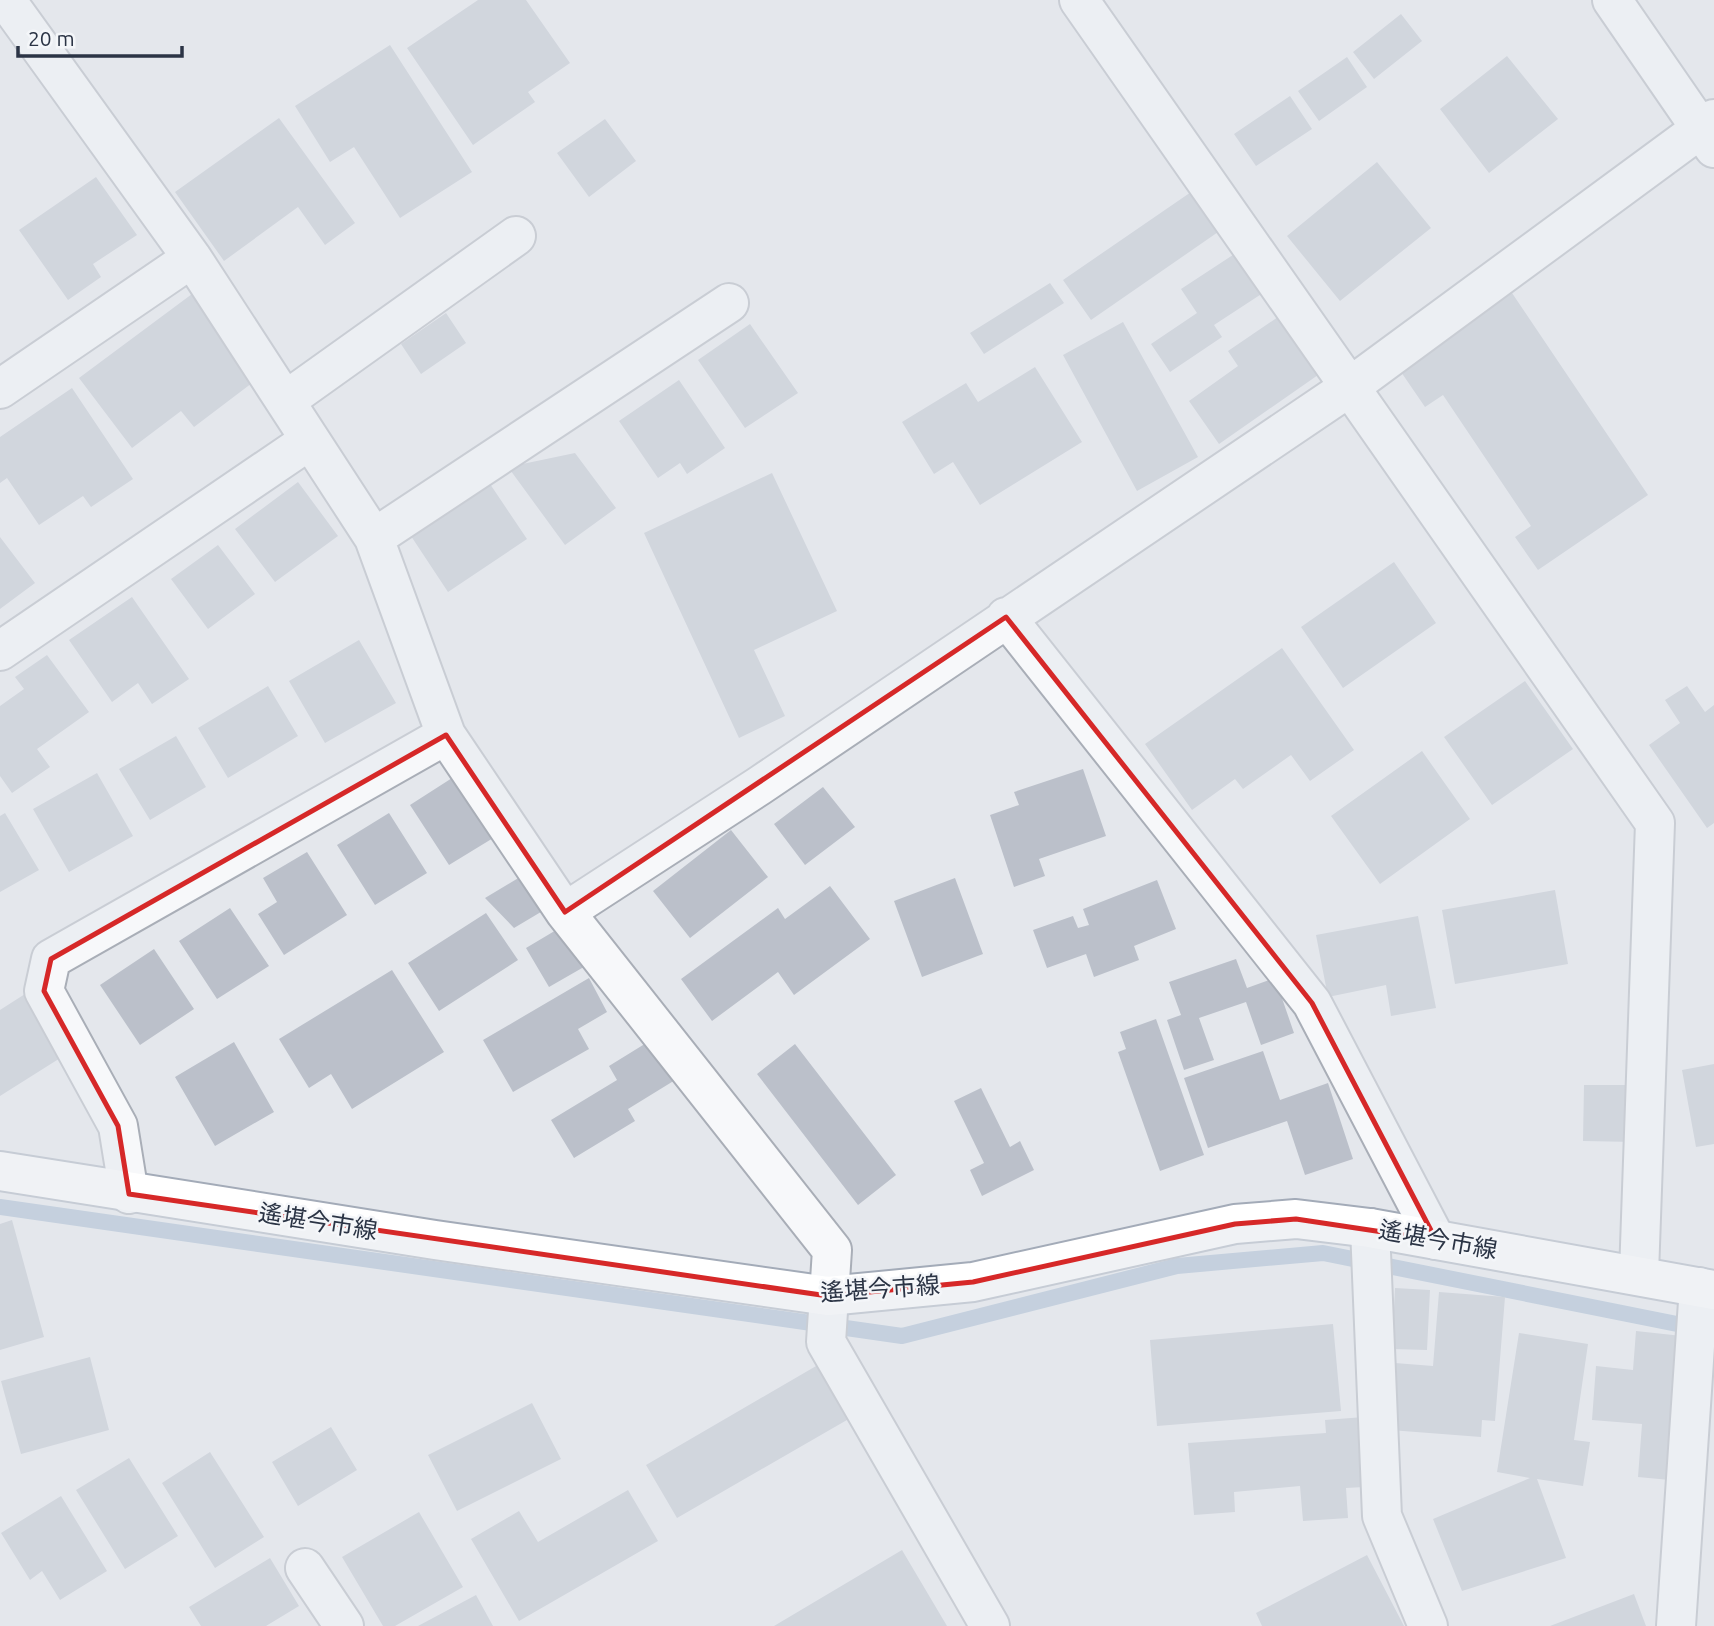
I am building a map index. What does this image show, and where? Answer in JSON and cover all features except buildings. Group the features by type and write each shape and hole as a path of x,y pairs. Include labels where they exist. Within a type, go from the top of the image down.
{"main road":[{"name":"遙堪今市線","path":"0,1171 129,1194 828,1296 973,1282 1236,1224 1296,1219 1370,1228 1707,1288"}],"street":[{"path":"6,0 192,258 374,538 446,736 565,912 832,1250 826,1342 990,1626"},
{"path":"1079,0 1655,823 1639,1274"},
{"path":"565,912 759,786 1351,386 1710,132 1612,0"},
{"path":"285,401 516,236"},
{"path":"0,389 192,258"},
{"path":"374,538 729,303"},
{"path":"0,651 310,440"},
{"path":"1006,617 1312,1003 1436,1240"},
{"path":"129,1194 118,1126 44,991 51,959 446,736"},
{"path":"1370,1228 1382,1516 1428,1626"},
{"path":"1676,1626 1707,1288"},
{"path":"305,1568 344,1626"}],"highlighted area":[{"path":"1006,617 1312,1003 1436,1240 1296,1219 1235,1224 973,1282 828,1296 129,1194 118,1126 44,991 51,959 446,735 565,912"}],"waterway":[{"path":"0,1207 902,1336 1177,1266 1323,1253 1682,1325"}]}
